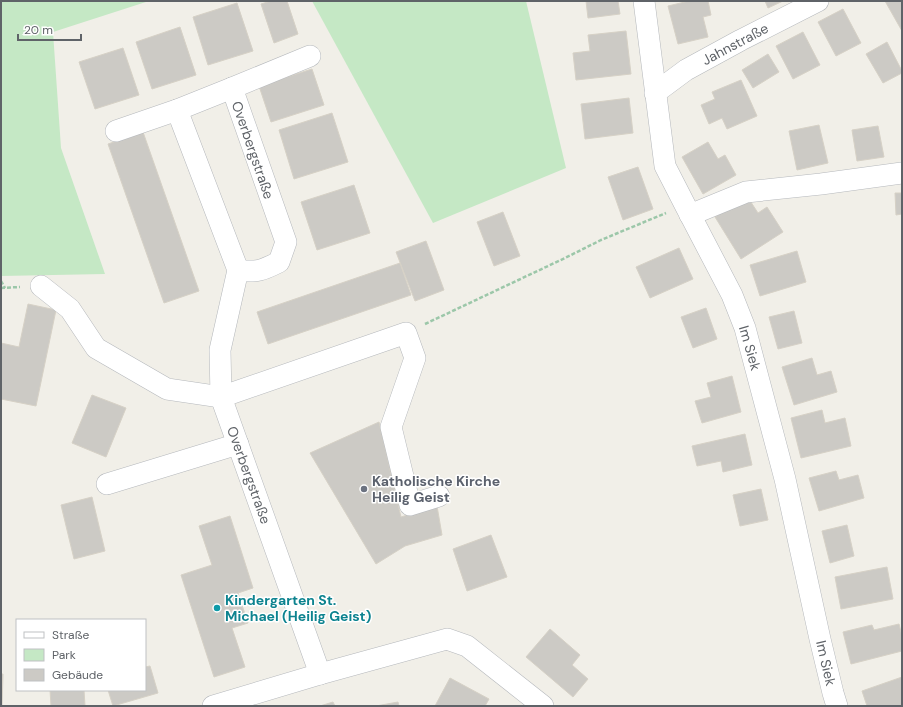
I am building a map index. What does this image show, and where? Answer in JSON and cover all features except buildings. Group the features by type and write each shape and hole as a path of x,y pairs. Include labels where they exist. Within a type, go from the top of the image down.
{"street":[{"name":"Im Siek","path":"644,1 665,166 732,295 745,328 785,479 832,693 837,706"},
{"name":"Jahnstraße","path":"655,93 686,70 818,1"},
{"name":"Overbergstraße","path":"116,131 176,110 310,56"},
{"name":"Overbergstraße","path":"232,88 286,242 279,262 263,270 250,272 238,270 220,350 221,397 320,674"},
{"path":"176,110 238,270"},
{"path":"688,210 746,192 821,184 902,172"},
{"path":"41,286 70,309 96,348 168,389 221,397 406,333 415,358 391,427 410,505 439,496"},
{"path":"107,484 238,444"},
{"path":"213,706 320,674 447,639 467,646 543,706"}],"path":[{"path":"406,333 601,240 688,210"},
{"path":"1,281 5,288"}],"green space":[{"path":"1,1 149,1 53,32 61,148 105,274 1,276"},
{"path":"312,1 526,1 566,168 433,223"}],"place":[{"name":"Katholische Kirche Heilig Geist","path":"364,489"},
{"name":"Kindergarten St. Michael (Heilig Geist)","path":"217,608"}]}
